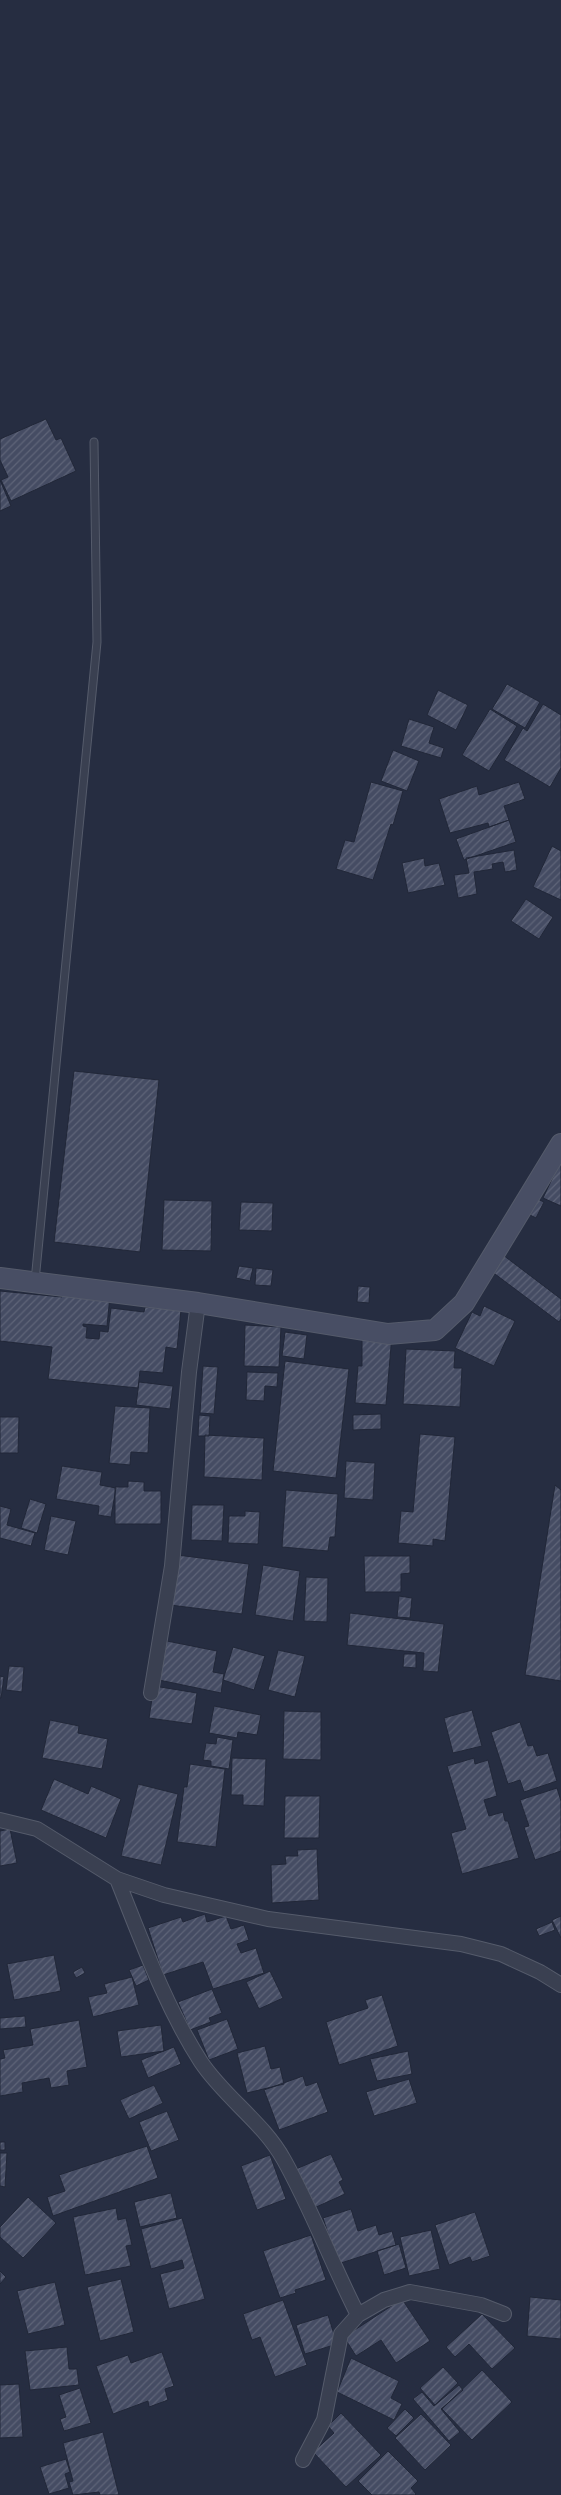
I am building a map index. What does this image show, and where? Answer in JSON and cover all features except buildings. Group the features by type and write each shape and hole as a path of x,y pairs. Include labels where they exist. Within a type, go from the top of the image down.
{"main road":[{"path":"0,1278 198,1303 388,1334 435,1330 464,1303 561,1144"}],"street":[{"path":"151,1693 172,1566 189,1372 198,1303"},
{"path":"0,1820 37,1829 117,1879 164,1895 268,1920 461,1944 501,1954 540,1972 561,1985"},
{"path":"117,1879 179,2024 202,2063 235,2103 268,2136 284,2160 358,2315"},
{"path":"302,2460 324,2420 341,2334 358,2315 384,2300 410,2292 481,2304 504,2314"}],"lane":[{"path":"35,1281 98,642 94,442"}]}
